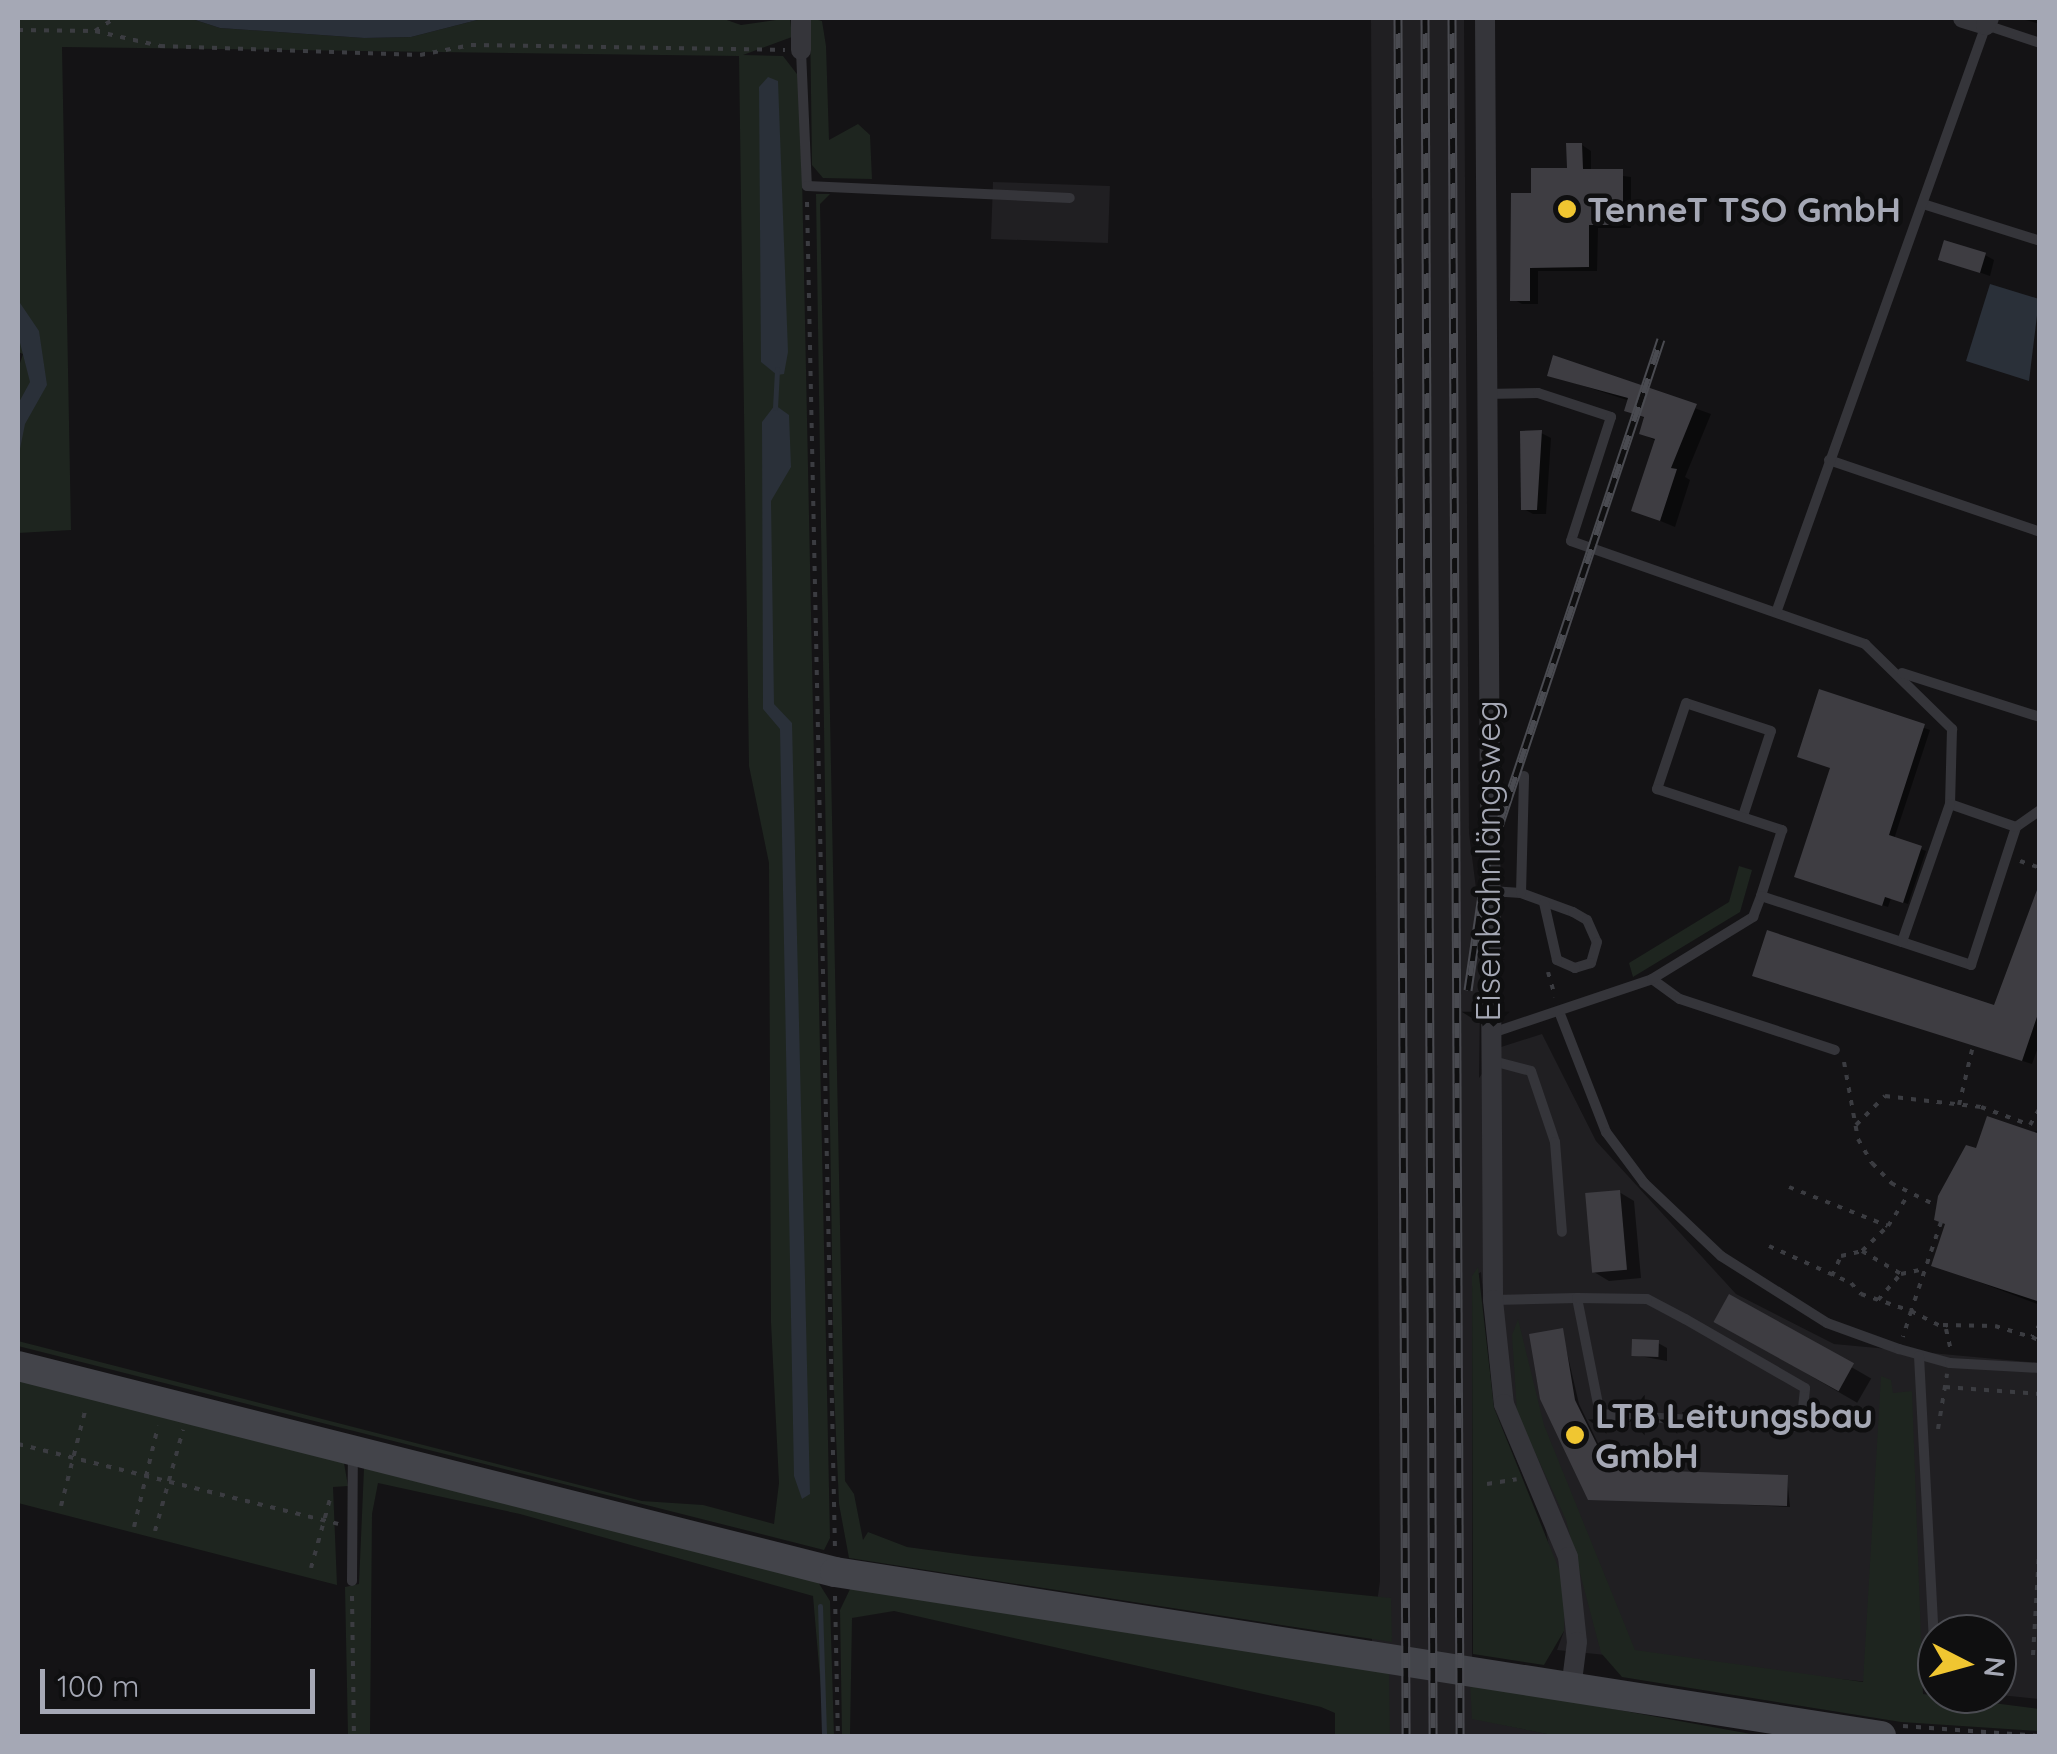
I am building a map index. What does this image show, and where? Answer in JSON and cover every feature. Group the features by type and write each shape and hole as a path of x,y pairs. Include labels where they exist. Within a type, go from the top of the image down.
{"street":[{"path":"801,18 801,50"},
{"name":"Eisenbahnlängsweg","path":"1485,18 1487,1059 1493,1300 1504,1404 1570,1570 1577,1642 1571,1689"},
{"path":"1963,18 1988,22"},
{"path":"18,1366 835,1572 1824,1732 1881,1736"}],"lane":[{"path":"1777,610 1988,22 2040,43"},
{"path":"801,50 807,186 1070,198"},
{"path":"1923,204 2040,242"},
{"path":"1486,394 1538,393 1611,417 1571,540 1865,644 1952,730 1950,804 1902,942"},
{"path":"1830,460 2040,532"},
{"path":"1894,670 2040,716"},
{"path":"1488,1034 1560,1014 1652,979 1753,916 1782,830 1657,788 1686,703 1771,731 1743,816"},
{"path":"1520,894 1524,776"},
{"path":"1950,804 2016,828"},
{"path":"1761,896 1970,964 2016,828 2040,810"},
{"path":"1488,890 1520,894 1544,903 1586,920 1597,942 1591,963 1575,968 1557,960 1544,903"},
{"path":"1652,979 1680,999 1835,1050"},
{"path":"1560,1014 1606,1132 1644,1183 1721,1256 1773,1293 1827,1323 1899,1350 1920,1356 2040,1368"},
{"path":"1487,1059 1531,1071 1555,1142 1562,1232"},
{"path":"1493,1300 1577,1298 1647,1300 1686,1318 1805,1388 1802,1427 1600,1414 1577,1298"},
{"path":"1920,1356 1932,1614"},
{"path":"352,1581 353,1453"}],"path":[{"path":"94,31 115,18"},
{"path":"18,30 94,31 160,46 420,55 470,46 801,50"},
{"path":"807,186 838,1736"},
{"path":"2006,856 2040,868"},
{"path":"1835,1050 1844,1063 1856,1125 1872,1163 1910,1192 1938,1206"},
{"path":"1959,1105 1972,1050"},
{"path":"1856,1125 1885,1096 1959,1105 2030,1124 2040,1108"},
{"path":"1789,1187 1888,1226"},
{"path":"1832,1276 1840,1256 1862,1251 1888,1226 1910,1192"},
{"path":"1769,1246 1878,1300 1911,1311 1899,1350"},
{"path":"1862,1251 1901,1274"},
{"path":"1878,1300 1901,1274 1926,1268"},
{"path":"2032,1337 2040,1324"},
{"path":"1940,1326 1995,1326 2040,1341"},
{"path":"1945,1387 2040,1394"},
{"path":"61,1506 86,1407"},
{"path":"134,1527 158,1426"},
{"path":"155,1530 183,1430"},
{"path":"18,1444 352,1526"},
{"path":"1487,1484 1523,1478"},
{"path":"312,1568 330,1499"},
{"path":"2033,1655 2040,1538"},
{"path":"352,1581 354,1736"}],"shaded area":[{"path":"18,18 189,18 220,28 364,38 411,37 485,18 721,18 741,25 790,18 792,37 743,55 783,56 800,78 830,1538 824,1550 18,1346 18,1341 642,1501 703,1505 774,1524 779,1483 771,1322 769,863 749,766 739,56 62,47 71,530 18,533 18,369 23,354 18,352"},
{"path":"189,18 485,18 411,37 364,38 220,28"},
{"path":"810,18 822,21 826,46 829,140 858,124 870,135 872,179 823,178 812,165"},
{"path":"1371,18 1464,18 1469,833 1481,928 1479,1078 1501,1047 1542,1034 1596,1141 1736,1294 1834,1344 2039,1363 2039,1699 2017,1697 2017,1614 1917,1614 1917,1687 1557,1650 1564,1631 1545,1525 1494,1408 1481,1272 1472,1277 1472,1718 1557,1736 1368,1736 1368,1668 1380,1581"},
{"path":"768,77 778,81 788,352 784,374 777,375 761,362 759,87"},
{"path":"993,182 1110,186 1108,243 991,239"},
{"path":"816,194 830,194 820,204 845,1481 854,1494 863,1540 868,1532 907,1547 973,1556 1391,1598 1392,1642 849,1558 839,1504 834,1390"},
{"path":"1990,284 2039,299 2029,381 1966,361"},
{"path":"18,300 39,331 47,385 25,424 18,459 18,404 30,382 18,335"},
{"path":"775,405 789,415 791,467 771,501 774,704 792,723 810,1494 802,1499 794,1476 780,729 763,709 762,422"},
{"path":"1739,866 1752,870 1740,912 1633,977 1629,963 1729,902"},
{"path":"1478,1267 1494,1408 1565,1584 1564,1631 1544,1665 1473,1654 1472,1276"},
{"path":"1518,1319 1544,1425 1635,1650 1863,1682 1881,1376 1891,1380 1893,1393 1912,1391 1920,1614 1917,1614 1917,1714 2017,1714 2017,1706 2039,1709 2039,1731 1901,1722 1622,1677 1601,1653 1566,1520 1517,1413 1512,1335"},
{"path":"18,1375 344,1463 348,1486 333,1487 337,1585 18,1503"},
{"path":"364,1468 818,1582 830,1601 834,1736 825,1736 813,1596 520,1514 378,1483 372,1514 370,1736 348,1736 345,1587 359,1584"},
{"path":"851,1587 1389,1673 1390,1736 1335,1736 1335,1713 1321,1707 894,1611 852,1618 850,1736 842,1736 840,1610"},
{"path":"1470,1683 1762,1736 1557,1736 1472,1719"}],"building":[{"name":"TenneT TSO GmbH","path":"1566,143 1582,143 1583,169 1623,169 1623,225 1589,225 1589,267 1530,268 1530,301 1510,301 1511,193 1531,193 1531,168 1567,168"},
{"path":"1944,240 1986,253 1980,273 1938,260"},
{"path":"1553,355 1697,404 1671,468 1677,469 1660,521 1631,511 1655,439 1639,434 1644,417 1624,411 1628,398 1547,376"},
{"path":"1542,430 1537,510 1521,510 1520,431"},
{"path":"1819,689 1925,724 1889,835 1922,846 1903,903 1885,897 1882,906 1794,877 1830,768 1797,757"},
{"path":"2037,890 2040,1008 2022,1061 1752,976 1767,930 1994,1005"},
{"path":"1987,1116 2040,1134 2040,1302 1931,1266 1945,1224 1934,1220 1938,1196 1966,1145 1976,1148"},
{"path":"1620,1190 1627,1270 1592,1273 1585,1193"},
{"name":"LTB Leitungsbau GmbH","path":"1729,1294 1854,1363 1839,1391 1713,1322"},
{"path":"1563,1328 1575,1400 1609,1469 1788,1475 1787,1506 1588,1500 1540,1399 1529,1334"},
{"path":"1632,1339 1659,1340 1658,1357 1631,1356"}],"waterway":[{"path":"775,408 777,369"},
{"path":"820,1606 824,1736"}],"railway":[{"path":"1398,18 1406,1736"},
{"path":"1425,18 1433,1736"},
{"path":"1452,18 1460,1736"},
{"path":"1468,990 1487,862 1661,339"}],"place":[{"name":"TenneT TSO GmbH","path":"1567,209"},
{"name":"LTB Leitungsbau GmbH","path":"1575,1435"}]}
